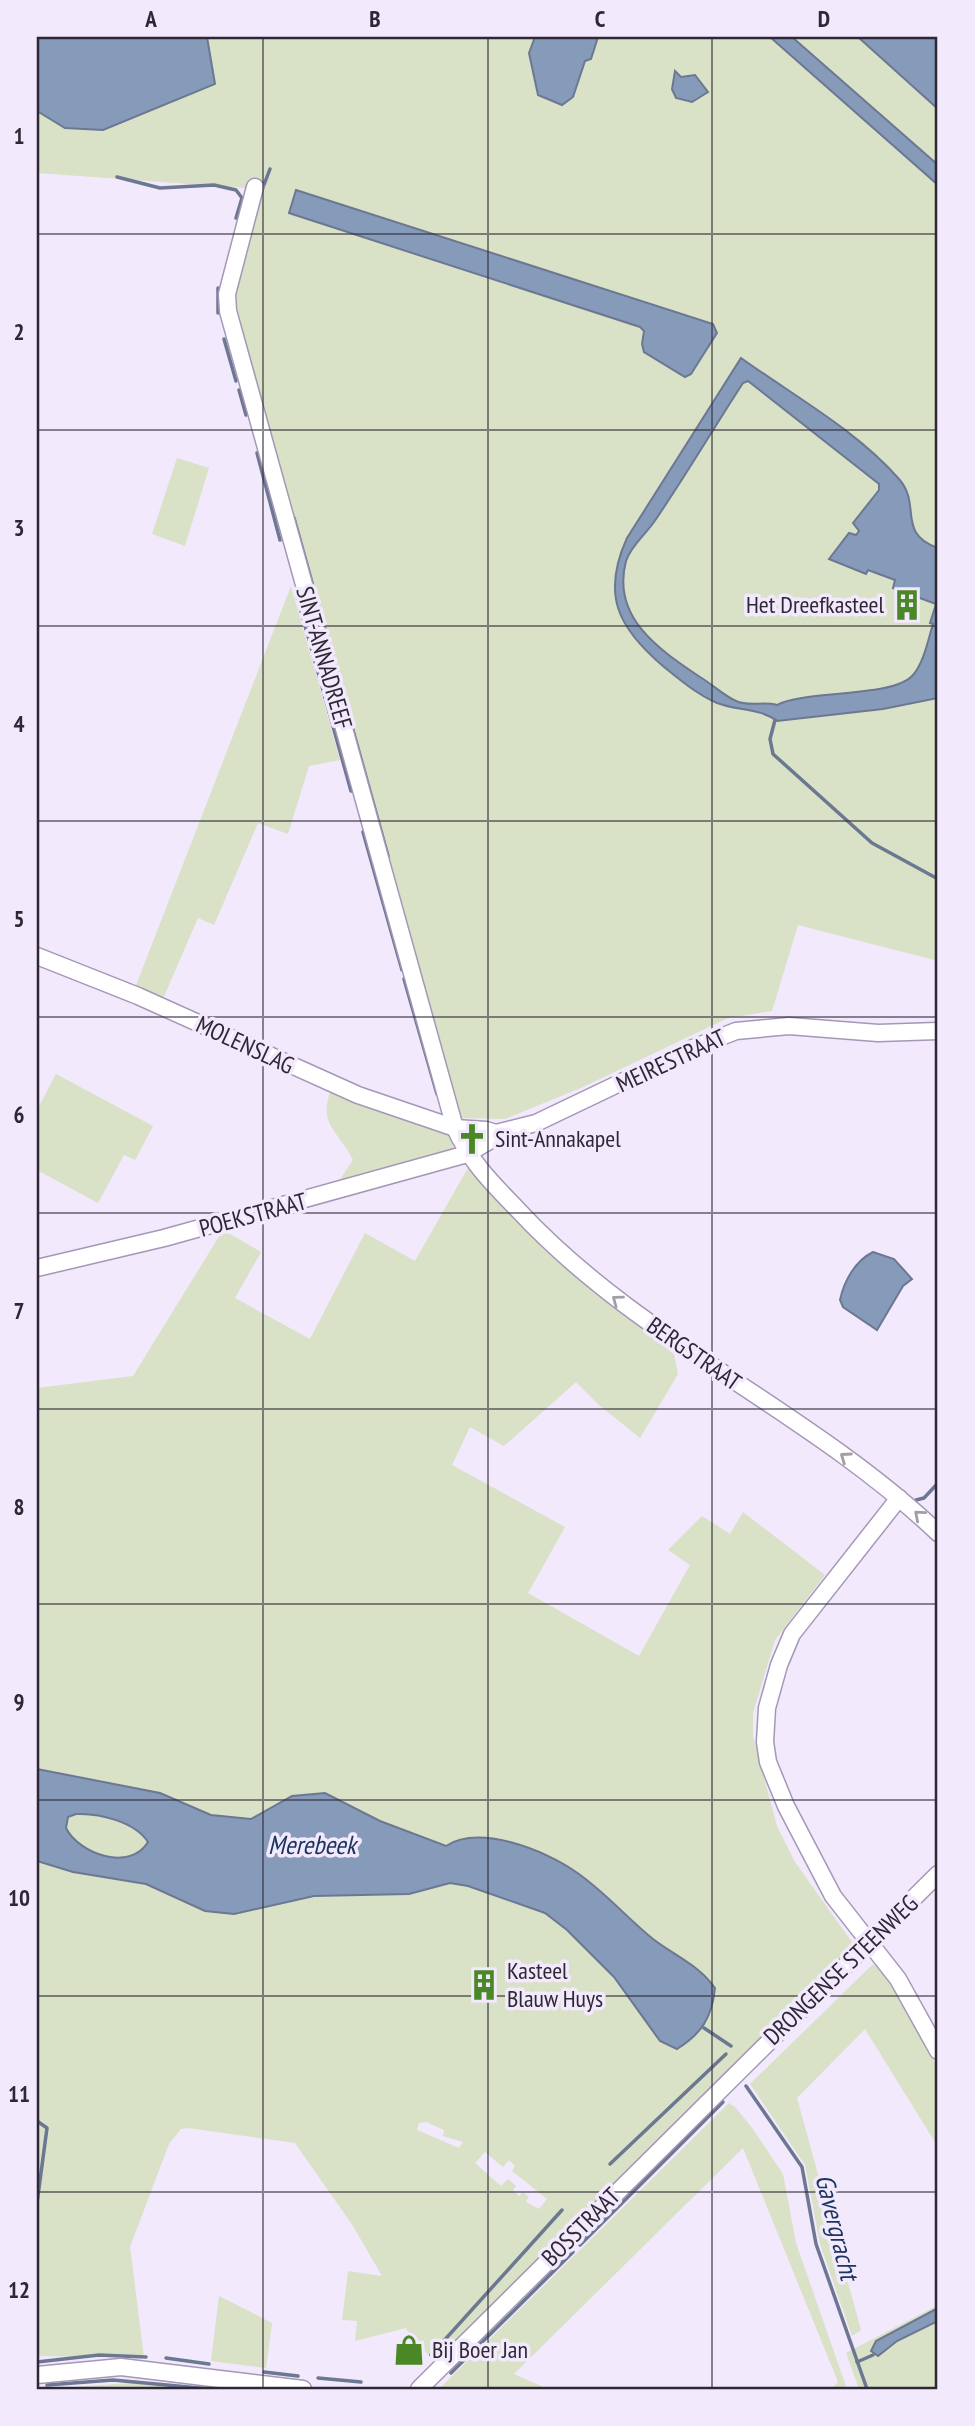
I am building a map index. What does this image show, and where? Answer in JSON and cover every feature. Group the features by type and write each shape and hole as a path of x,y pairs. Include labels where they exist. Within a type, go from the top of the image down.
{"street":[{"name":"SINT-ANNADREEF","path":"255,187 227,295 228,311 455,1128 467,1154"},
{"name":"MOLENSLAG","path":"37,956 138,996 332,1084 455,1128"},
{"name":"MEIRESTRAAT","path":"455,1128 495,1133 536,1123 692,1048 736,1031 789,1026 878,1033 938,1031"},
{"name":"MEIRESTRAAT","path":"467,1154 489,1141 495,1133"},
{"name":"POEKSTRAAT","path":"37,1268 190,1231 467,1154"},
{"name":"BERGSTRAAT","path":"467,1154 539,1233 598,1285 687,1351 810,1432 899,1498 938,1533"},
{"path":"899,1498 792,1634 779,1665 765,1725 768,1762 786,1807 833,1896 898,1979 938,2051"},
{"name":"DRONGENSE STEENWEG","path":"744,2065 938,1874"},
{"name":"BOSSTRAAT","path":"419,2389 744,2065"},
{"path":"37,2375 130,2368 303,2389"}],"green space":[{"path":"207,37 535,37 529,53 538,95 573,97 579,73 598,37 770,37 938,185 938,961 798,925 772,1011 728,1018 583,1087 505,1119 459,1118 229,294 259,189 37,173 37,111 65,128 103,130 215,84"},
{"path":"792,37 858,37 938,109 938,165"},
{"path":"177,458 209,468 185,546 152,534"},
{"path":"291,586 340,760 309,766 288,834 258,823 214,925 198,918 162,1001 135,988"},
{"path":"56,1074 153,1126 135,1160 124,1155 98,1203 37,1170 37,1110"},
{"path":"331,1090 439,1128 451,1138 451,1153 337,1184 353,1160 328,1120 327,1102"},
{"path":"469,1166 543,1249 674,1354 678,1374 640,1438 599,1405 576,1382 504,1446 470,1427 452,1465 565,1527 528,1593 639,1656 690,1565 668,1550 702,1516 730,1534 743,1512 825,1575 775,1640 753,1713 753,1736 777,1826 795,1862 854,1945 435,2362 424,2350 420,2353 406,2328 355,2341 357,2321 342,2320 348,2271 382,2276 353,2226 295,2143 188,2128 181,2129 169,2144 130,2247 144,2358 37,2356 37,1388 133,1376 223,1230 261,1252 235,1298 310,1339 365,1233 415,1261","holes":["426,2122 444,2130 443,2136 463,2142 459,2148 417,2130 419,2123","485,2152 503,2167 509,2160 515,2166 512,2171 547,2199 539,2209 526,2202 529,2197 523,2192 519,2196 513,2190 516,2186 508,2179 501,2186 475,2163"]},
{"path":"873,1964 889,1979 938,2068 938,2147 865,2029 797,2098 861,2330 852,2336 820,2244 805,2165 750,2084"},
{"path":"729,2103 753,2129 783,2174 796,2243 847,2389 832,2389 838,2382 743,2148 514,2374 548,2389 439,2389"},
{"path":"219,2296 272,2323 266,2368 211,2361"},
{"path":"938,2305 938,2389 859,2389 846,2353"},
{"path":"144,2382 201,2389 48,2389"}],"water":[{"path":"37,37 207,37 215,84 103,130 65,128 37,111"},
{"path":"535,37 598,37 591,59 585,61 573,97 562,105 538,95 529,53"},
{"path":"770,37 792,37 938,165 938,185"},
{"path":"858,37 938,37 938,109"},
{"path":"675,71 681,77 695,75 708,92 692,102 676,98 672,89"},
{"path":"296,190 713,324 717,333 691,374 685,377 644,352 644,331 640,327 289,213"},
{"path":"741,358 844,429 882,461 906,489 917,535 938,548 938,698 883,709 777,721 763,714 710,700 689,687 648,653 625,624 618,609 615,577 627,538","holes":["748,381 879,484 879,490 853,523 859,531 856,535 849,533 829,559 866,574 868,570 895,580 893,588 936,604 923,657 917,670 903,682 868,691 790,700 777,705 741,703 669,656 642,630 632,616 623,581 628,556 654,522 743,383"]},
{"path":"873,1252 894,1259 912,1279 903,1286 877,1330 843,1307 840,1300 851,1272"},
{"name":"Merebeek","path":"37,1769 160,1793 211,1815 251,1819 292,1796 325,1793 380,1821 446,1846 460,1840 493,1839 530,1848 563,1864 596,1888 653,1939 702,1973 715,1988 713,1999 708,2017 699,2031 677,2049 660,2041 614,1977 567,1930 545,1913 468,1886 450,1883 409,1894 314,1896 234,1914 205,1911 146,1884 73,1872 37,1861","holes":["85,1814 126,1824 148,1842 140,1851 129,1856 118,1858 93,1852 66,1828 68,1817"]},
{"path":"938,2308 938,2321 897,2341 878,2356 871,2351 876,2341"}],"waterway":[{"path":"262,190 270,169"},
{"path":"117,177 160,188 214,185 236,190 242,198 236,218"},
{"path":"218,288 218,313"},
{"path":"224,339 236,381"},
{"path":"239,390 246,415"},
{"path":"257,453 280,540"},
{"path":"294,518 388,856"},
{"path":"296,593 351,791"},
{"path":"775,720 770,739 773,754 872,843 938,879"},
{"path":"363,832 402,970"},
{"path":"404,979 437,1094"},
{"path":"916,1500 924,1498 938,1483"},
{"name":"Gavergracht","path":"704,2028 731,2046"},
{"path":"610,2164 726,2054"},
{"name":"Gavergracht","path":"746,2086 802,2167 816,2244 867,2389"},
{"path":"580,2245 723,2102"},
{"path":"37,2121 47,2128 37,2203"},
{"path":"431,2355 562,2210"},
{"path":"451,2373 573,2252"},
{"path":"37,2362 99,2355 146,2357"},
{"path":"857,2362 873,2355"},
{"path":"166,2358 209,2364"},
{"path":"264,2372 298,2376"},
{"path":"318,2378 361,2382"},
{"path":"47,2385 113,2380 210,2389"}],"place":[{"name":"Het Dreefkasteel","path":"907,605"},
{"name":"Sint-Annakapel","path":"472,1139"},
{"name":"Kasteel Blauw Huys","path":"484,1985"},
{"name":"Bij Boer Jan","path":"409,2350"}]}
